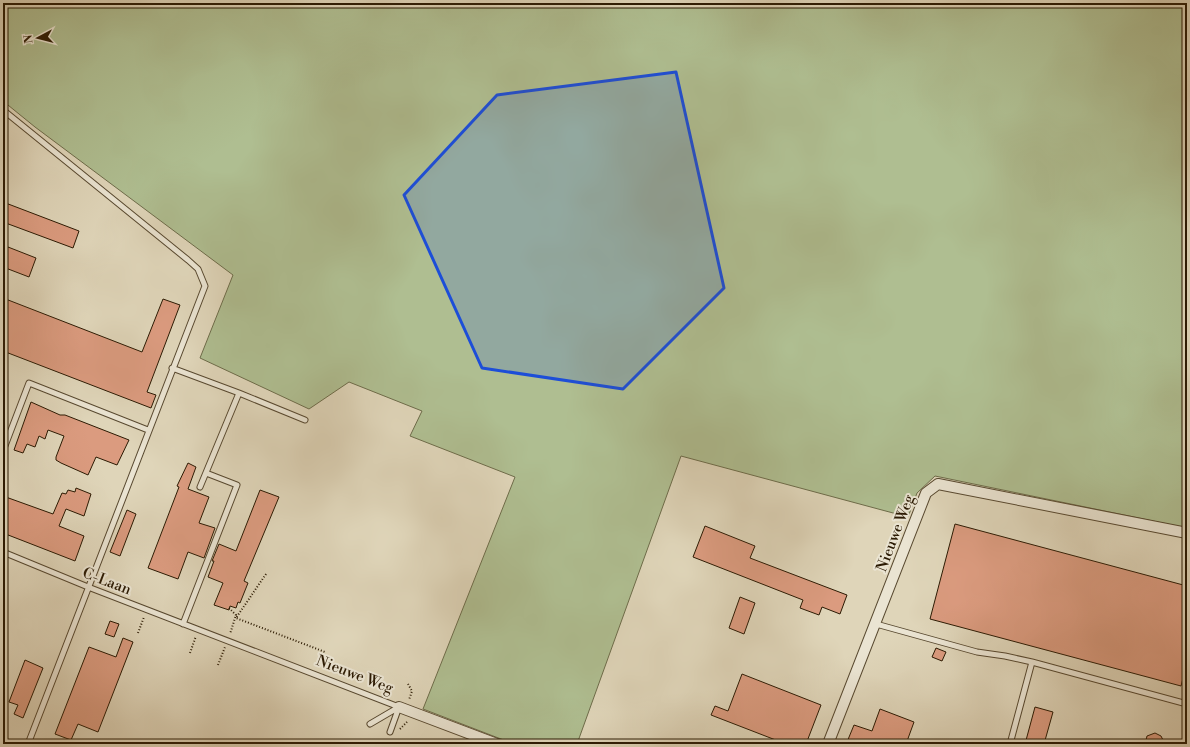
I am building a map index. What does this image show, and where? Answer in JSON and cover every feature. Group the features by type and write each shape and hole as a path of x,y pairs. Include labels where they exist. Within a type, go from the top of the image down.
{"street":[{"name":"Nieuwe Weg","path":"828,744 926,493 938,484 1187,533"},
{"name":"Nieuwe Weg","path":"400,707 497,744"}],"lane":[{"path":"3,110 101,188 198,269 205,286 148,430 28,744"},
{"path":"172,368 305,420"},
{"path":"3,451 29,383 148,430"},
{"path":"200,487 239,394"},
{"path":"183,624 237,485 206,473"},
{"name":"C-Laan","path":"3,552 201,631"},
{"path":"876,624 977,652 1032,662 1187,704"},
{"name":"Nieuwe Weg","path":"201,631 400,707"},
{"path":"1010,744 1032,662"},
{"path":"370,724 400,707"},
{"path":"390,732 400,707"}],"path":[{"path":"266,574 236,618 325,652"},
{"path":"138,633 147,610"},
{"path":"190,653 201,631"}],"highlighted area":[{"path":"676,72 724,288 623,389 482,368 404,195 497,95"}],"green space":[{"path":"3,3 1187,3 1187,528 935,476 917,493 908,517 681,456 577,744 514,744 423,709 515,477 410,436 422,411 349,382 309,409 200,358 233,275 35,127 3,101"}],"building":[{"path":"3,202 79,231 73,248 3,222"},
{"path":"8,247 36,258 29,277 3,267 3,260"},
{"path":"3,298 142,352 163,299 180,305 147,392 156,395 151,408 3,351"},
{"path":"31,402 60,415 65,415 129,440 117,465 96,457 88,475 61,463 56,460 56,457 64,436 48,430 45,439 39,436 35,447 27,444 23,453 14,450"},
{"path":"188,463 196,467 188,489 209,497 199,523 215,528 204,558 188,552 178,579 148,568 179,487 177,486"},
{"path":"76,488 91,494 84,516 66,509 59,526 84,536 75,561 3,533 3,496 53,514 62,493 66,494 68,490 75,492"},
{"path":"260,490 279,497 244,581 248,583 240,603 238,602 236,608 230,606 229,610 214,605 223,583 208,577 214,561 212,561 219,544 236,551"},
{"path":"127,510 136,514 120,556 110,552"},
{"path":"955,524 1187,586 1187,663 1181,686 930,619"},
{"path":"705,526 755,546 750,558 847,595 840,614 822,607 819,615 800,608 803,600 693,557"},
{"path":"740,597 755,603 744,634 729,628"},
{"path":"110,621 119,624 114,637 105,634"},
{"path":"123,638 133,642 98,732 78,724 71,740 55,734 89,647 116,657"},
{"path":"936,648 946,652 942,661 932,657"},
{"path":"25,660 43,668 23,718 14,714 18,705 9,702"},
{"path":"742,674 821,705 806,744 786,744 711,715 715,706 728,711"},
{"path":"1035,707 1053,712 1044,744 1025,744"},
{"path":"880,709 914,722 906,744 852,744 847,742 854,725 872,731"},
{"path":"1155,733 1161,736 1165,744 1145,744 1147,736"}]}
